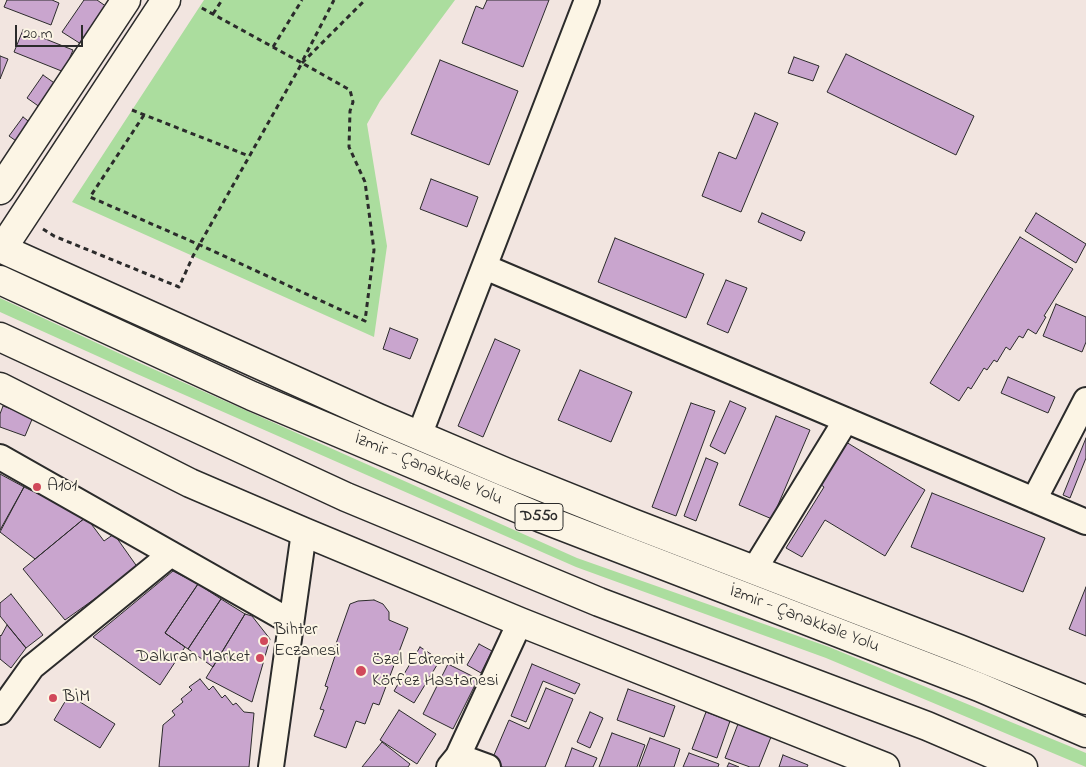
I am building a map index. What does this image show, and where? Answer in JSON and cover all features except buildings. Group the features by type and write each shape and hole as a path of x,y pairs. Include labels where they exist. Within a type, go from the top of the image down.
{"main road":[{"path":"0,190 126,0"},
{"path":"166,0 1,249 419,436 578,501 1086,700"},
{"name":"İzmir - Çanakkale Yolu","path":"0,280 252,396 541,518 979,688 1086,733"},
{"path":"0,337 346,497 599,602 927,726 1024,767"},
{"path":"0,387 190,483 304,532 520,622 885,767"}],"street":[{"path":"419,436 587,0"},
{"path":"485,267 1086,522"},
{"path":"1034,500 1086,400"},
{"path":"754,570 846,420"},
{"path":"0,457 291,622"},
{"path":"271,767 304,532"},
{"path":"0,712 32,666 171,554"},
{"path":"488,767 454,761 520,622"}],"path":[{"path":"213,14 222,0"},
{"path":"273,47 302,0"},
{"path":"54,236 179,287 200,245 302,63 334,0"},
{"path":"302,63 365,0"},
{"path":"144,115 90,198 200,245 365,322 374,250 365,182 349,147 350,111 354,102 350,90 200,7"},
{"path":"132,110 249,156"}],"green space":[{"path":"204,0 455,0 380,101 367,124 387,246 374,337 72,202"},
{"path":"0,298 142,364 577,558 829,647 1086,753 1086,767 826,658 576,567 0,312"}],"place":[{"name":"A101","path":"37,487"},
{"name":"Bihter Eczanesi","path":"264,641"},
{"name":"Dalkıran Market","path":"260,658"},
{"name":"Özel Edremit Körfez Hastanesi","path":"361,671"},
{"name":"BİM","path":"53,698"}]}
